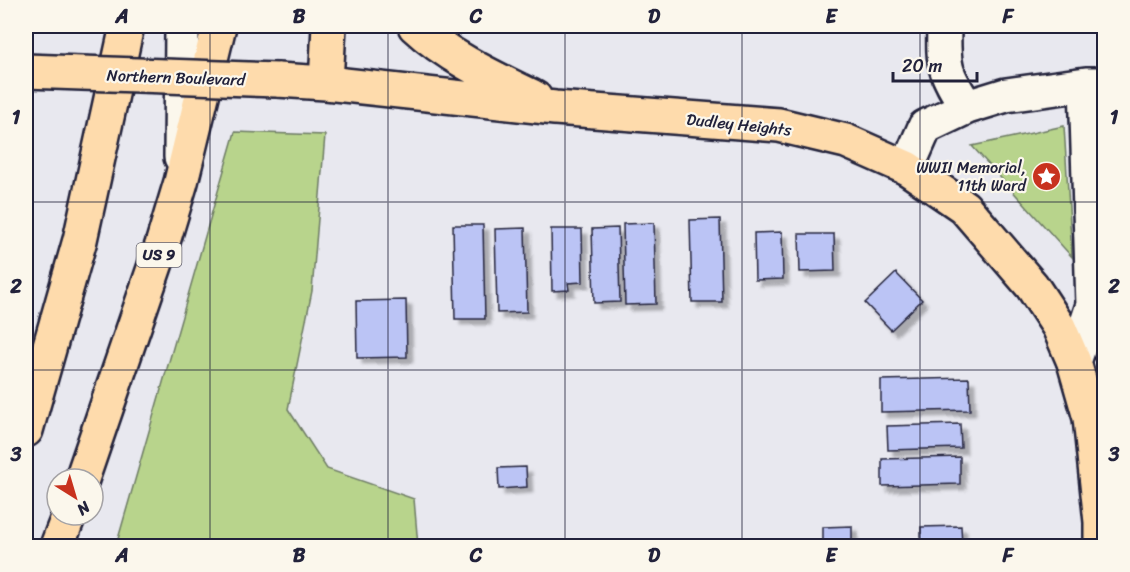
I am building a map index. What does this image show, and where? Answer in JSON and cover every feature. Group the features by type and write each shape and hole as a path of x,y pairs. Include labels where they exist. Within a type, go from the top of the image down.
{"main road":[{"path":"26,430 80,240 127,26"},
{"name":"US 9","path":"86,467 162,245 181,182 219,26"},
{"path":"326,82 329,26"},
{"path":"415,26 442,47 479,69 555,108"},
{"name":"Northern Boulevard","path":"26,71 326,82 555,108"},
{"name":"Dudley Heights","path":"555,108 779,125 846,141 907,168 964,207 1032,286 1059,327 1074,362 1090,418 1101,522 1101,546"},
{"path":"57,546 64,527"}],"street":[{"path":"181,182 182,26"},
{"path":"944,26 944,58 950,82 967,107"},
{"path":"907,168 925,127 967,107 1006,95 1095,84 1093,305 1074,362"}],"green space":[{"path":"1064,126 1072,257 972,146"},
{"path":"235,132 325,135 312,291 288,409 327,469 414,499 418,546 116,546"}],"building":[{"path":"720,219 722,302 692,302 690,220"},
{"path":"654,223 656,304 625,305 623,224"},
{"path":"453,225 483,225 485,319 455,319"},
{"path":"525,228 527,312 497,313 495,229"},
{"path":"618,228 620,302 594,303 592,229"},
{"path":"551,229 582,229 583,282 568,283 569,290 552,291"},
{"path":"782,232 783,279 755,280 754,233"},
{"path":"799,234 834,234 835,271 800,272"},
{"path":"896,273 922,300 891,330 865,303"},
{"path":"406,300 407,357 357,358 356,301"},
{"path":"969,378 970,410 881,412 881,380"},
{"path":"960,424 961,448 888,450 887,426"},
{"path":"960,457 960,484 882,486 882,459"},
{"path":"526,467 527,487 499,489 498,468"},
{"path":"852,526 852,546 823,546 823,527"},
{"path":"961,526 962,546 921,546 921,527"}],"place":[{"name":"WWII Memorial, 11th Ward","path":"1047,176"}]}
